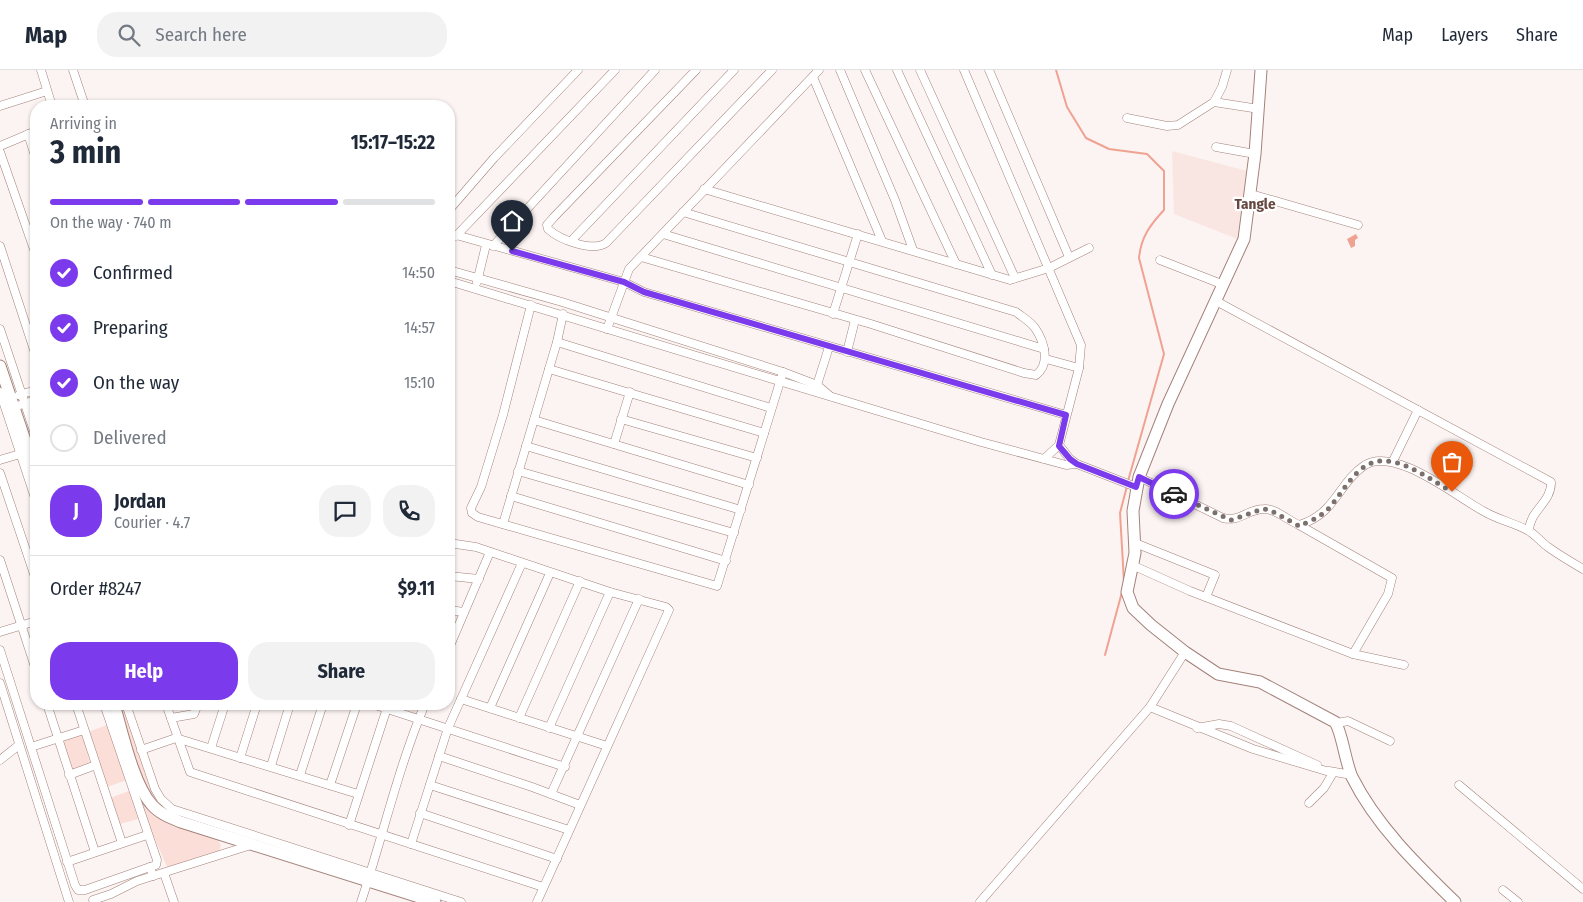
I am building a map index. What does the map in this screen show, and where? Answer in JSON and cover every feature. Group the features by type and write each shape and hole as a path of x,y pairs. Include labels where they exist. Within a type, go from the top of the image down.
{"street":[{"path":"41,70 50,100"},
{"path":"73,70 83,100"},
{"path":"455,203 494,158 578,70"},
{"path":"455,233 615,70"},
{"path":"476,288 489,246 655,70"},
{"path":"696,70 547,225 551,232 586,247 594,248 606,243 772,70"},
{"path":"572,240 734,70"},
{"path":"607,329 629,269 819,70"},
{"path":"840,70 895,200 913,250"},
{"path":"866,70 956,264"},
{"path":"897,70 992,275"},
{"path":"920,70 1015,278"},
{"path":"964,70 1081,345 1079,368 1059,446 1044,459"},
{"path":"989,70 1069,257"},
{"path":"1128,118 1174,127 1214,102 1222,87 1227,70"},
{"path":"1261,70 1251,194 1244,239 1132,483 1135,543 1127,592 1130,602 1151,625 1185,652 1218,674 1260,682 1337,724 1348,721 1390,741"},
{"path":"813,76 882,241"},
{"path":"0,106 47,91"},
{"path":"1214,102 1259,109"},
{"path":"0,146 30,134"},
{"path":"1216,147 1255,154"},
{"path":"0,152 30,237"},
{"path":"704,189 1010,280 1048,268 1089,248"},
{"path":"1251,194 1358,225"},
{"path":"641,257 856,320 1030,375 1036,375 1040,372 1046,358 1034,327 1016,312 683,212"},
{"path":"662,234 1044,349"},
{"path":"833,314 858,234"},
{"path":"455,236 624,282 644,292 1066,415"},
{"path":"0,246 30,338"},
{"path":"1160,260 1224,285"},
{"path":"455,272 782,372 817,384 832,397"},
{"path":"455,283 981,442 1066,465 1077,464"},
{"path":"1216,301 1550,482 1551,490 1530,520 1529,530"},
{"path":"531,305 503,416 481,487 471,508 472,513 478,517 717,586 782,372"},
{"path":"503,524 557,342 563,314"},
{"path":"847,352 856,320"},
{"path":"0,329 30,449"},
{"path":"557,342 771,408"},
{"path":"817,384 829,347"},
{"path":"1046,358 1079,368"},
{"path":"0,366 30,425"},
{"path":"549,369 764,434"},
{"path":"0,392 30,484"},
{"path":"614,444 630,392"},
{"path":"18,400 30,393"},
{"path":"18,400 30,400"},
{"path":"1393,462 1418,410"},
{"path":"621,419 757,458"},
{"path":"534,420 749,485"},
{"path":"526,446 741,510"},
{"path":"1059,446 1077,464 1223,518 1238,519 1263,509 1270,510 1392,578 1388,594 1353,654"},
{"path":"0,460 20,454"},
{"path":"1299,526 1327,510 1347,483 1366,465 1374,462 1393,462 1414,470 1499,520 1529,530 1559,556 1583,569"},
{"path":"518,471 734,533"},
{"path":"0,473 3,493 30,564"},
{"path":"511,496 726,561"},
{"path":"1135,543 1215,576 1206,597"},
{"path":"455,544 476,547 550,573 639,599 669,610 537,902"},
{"path":"455,634 490,552"},
{"path":"0,560 30,652"},
{"path":"411,844 448,728 522,563"},
{"path":"1132,565 1206,597 1353,654 1404,665"},
{"path":"490,708 550,573"},
{"path":"455,577 480,579"},
{"path":"519,718 580,581"},
{"path":"549,728 610,592"},
{"path":"551,794 639,599"},
{"path":"455,611 464,612"},
{"path":"0,632 30,624"},
{"path":"0,650 67,862 78,890 85,890 150,868 156,865 157,860 106,710"},
{"path":"980,902 1150,707 1185,652"},
{"path":"0,683 69,902"},
{"path":"461,699 577,738 607,746"},
{"path":"1150,707 1197,728 1253,749 1333,773 1352,775"},
{"path":"49,710 68,774 95,852"},
{"path":"78,710 122,843"},
{"path":"116,710 138,779 151,804 160,813 181,822 224,831 251,845 276,848"},
{"path":"128,710 149,774 161,800 181,813 224,831 276,848 461,902"},
{"path":"168,710 176,738 190,772 544,887"},
{"path":"171,718 194,714 196,710"},
{"path":"211,748 223,710"},
{"path":"240,758 256,710"},
{"path":"271,766 288,710"},
{"path":"300,775 320,710"},
{"path":"330,785 355,710"},
{"path":"349,824 386,710"},
{"path":"393,710 564,766"},
{"path":"361,902 370,877 381,834 422,710"},
{"path":"1197,728 1219,724 1231,726 1333,773"},
{"path":"1337,724 1352,775 1372,811 1409,855 1454,902"},
{"path":"31,747 84,730"},
{"path":"141,750 176,738 358,794"},
{"path":"0,760 19,745"},
{"path":"439,756 580,805"},
{"path":"68,774 96,765"},
{"path":"1309,803 1324,788 1333,773"},
{"path":"430,785 569,830"},
{"path":"1459,785 1583,889"},
{"path":"420,813 557,859"},
{"path":"224,831 226,853"},
{"path":"67,862 147,835"},
{"path":"92,900 112,898 153,876 251,845"},
{"path":"150,868 153,876"},
{"path":"164,873 174,902"},
{"path":"370,877 435,902"},
{"path":"1503,890 1518,902"}],"shaded area":[{"path":"1172,151 1251,172 1240,240 1174,214"},
{"path":"1356,234 1358,238 1355,240 1355,246 1351,248 1347,239"},
{"path":"107,710 112,710 141,796 215,836 221,845 219,852 168,869 137,798"},
{"path":"118,710 125,710 149,786 153,793 162,803 189,819 172,818 147,794"},
{"path":"396,710 418,710 415,716"},
{"path":"107,725 127,780 107,787 88,732"},
{"path":"82,734 90,763 72,770 61,739"},
{"path":"129,791 138,819 120,824 110,798"}],"waterway":[{"path":"1056,70 1067,107 1086,138 1109,149 1147,154 1164,171 1164,210 1147,232 1139,258 1164,354 1128,481"},
{"path":"1124,582 1120,513 1127,486"},
{"path":"1105,655 1122,592"}],"way so far":[{"path":"1174,494 1223,518 1238,519 1263,509 1270,510 1299,526 1327,510 1347,483 1366,465 1374,462 1393,462 1414,470 1452,492"}],"district":[{"name":"Tangle","path":"1255,204"}],"route":[{"path":"512,251 624,282 644,292 1066,415 1059,439 1059,446 1070,459 1090,470 1136,487 1139,477 1174,494"}]}
